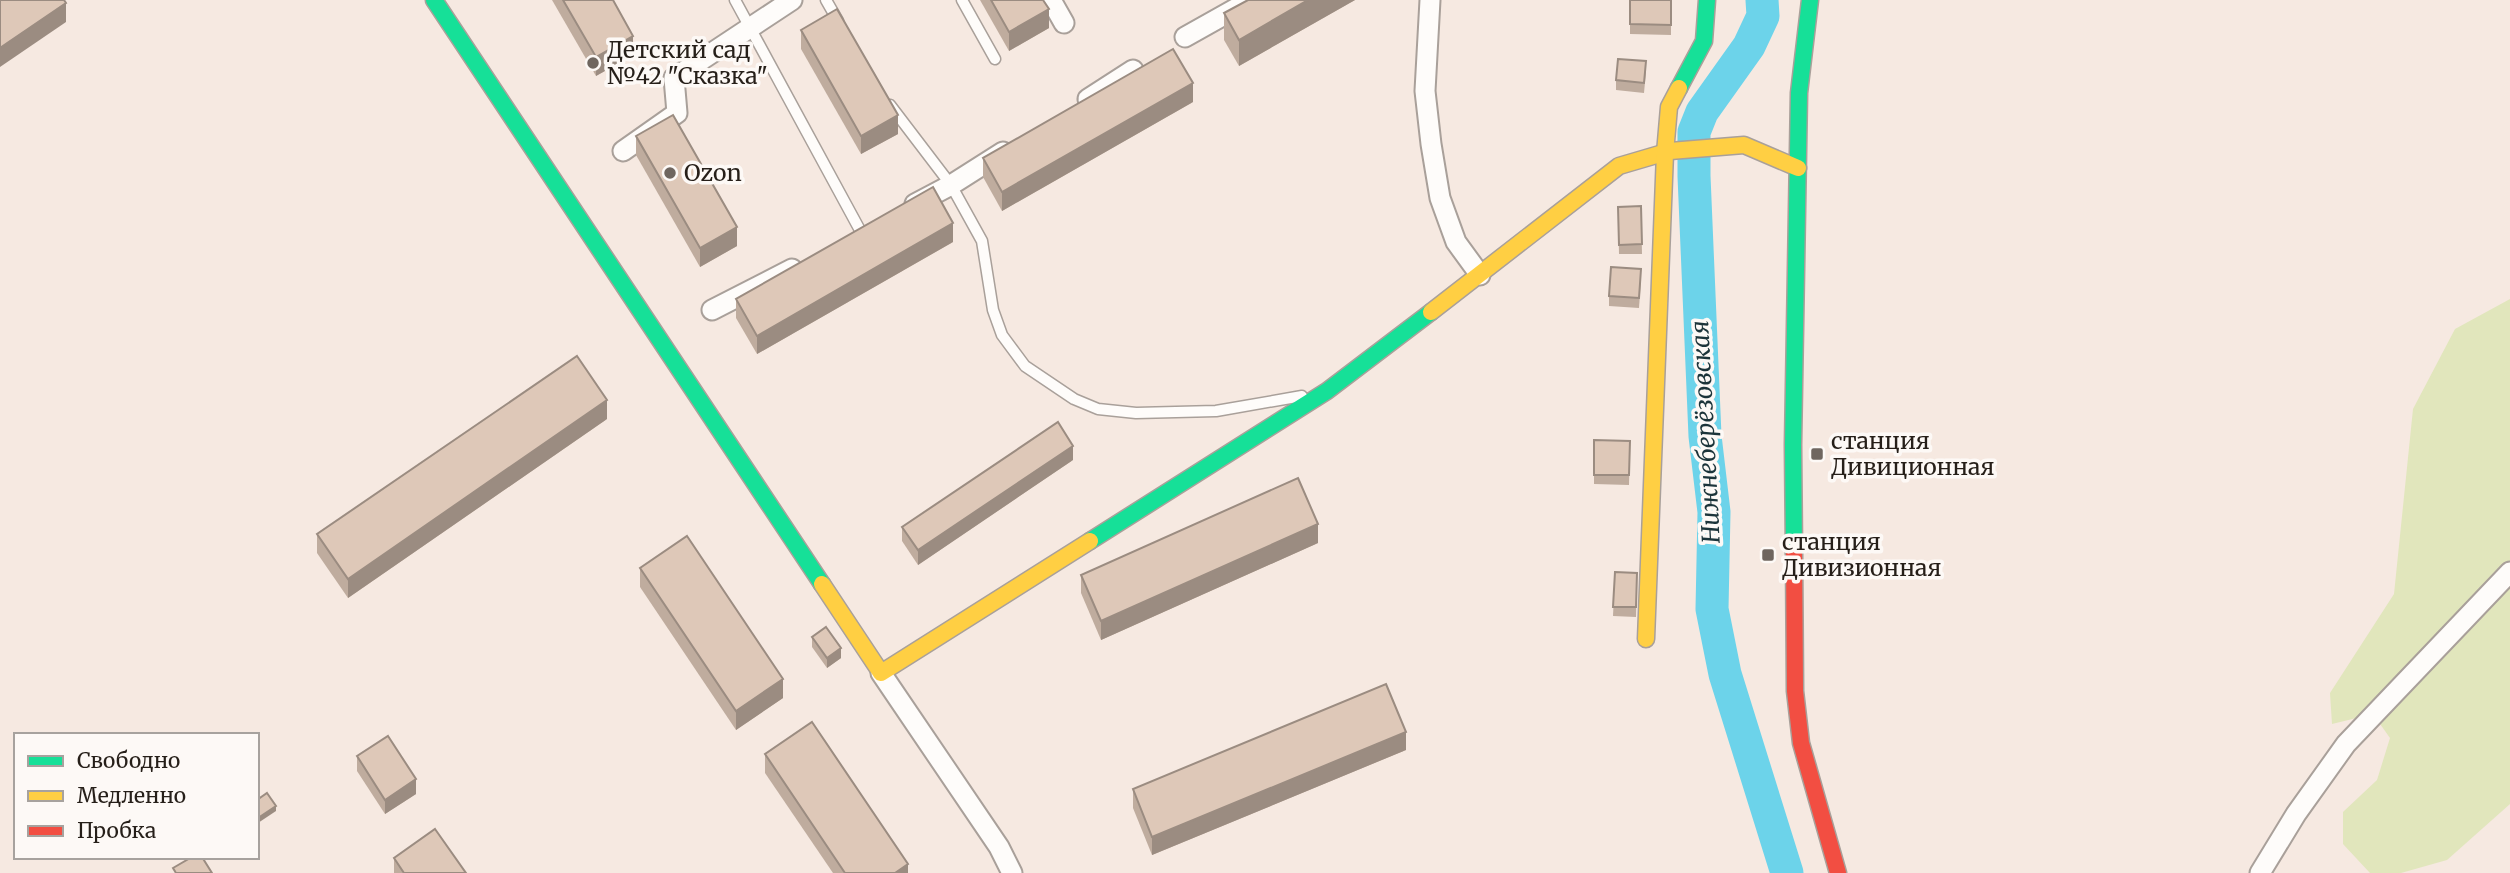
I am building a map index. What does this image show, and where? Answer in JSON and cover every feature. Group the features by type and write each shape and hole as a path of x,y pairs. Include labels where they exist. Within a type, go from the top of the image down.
{"street":[{"path":"434,0 999,847 1012,873"},
{"path":"623,150 677,113 674,78 792,0"},
{"path":"1051,0 1064,23"},
{"path":"1185,37 1251,0"},
{"path":"1430,0 1425,91 1440,198 1456,242 1480,275"},
{"path":"1646,639 1664,153 1669,107 1704,41 1707,0"},
{"path":"1810,0 1799,93 1793,444 1795,691 1801,743 1838,873"},
{"path":"1076,106 1133,70"},
{"path":"895,214 951,185 1019,142"},
{"path":"881,673 1327,391 1619,166 1664,153 1744,145 1798,168"},
{"path":"712,310 811,258"},
{"path":"2260,873 2295,814 2346,744 2510,572"}],"lane":[{"path":"735,0 861,232"},
{"path":"826,0 847,36"},
{"path":"962,0 995,58"},
{"path":"882,95 951,185 982,241 993,310 1002,335 1025,366 1074,399 1098,409 1136,414 1178,414 1216,411 1327,391"}],"green space":[{"path":"2510,299 2510,804 2447,860 2401,873 2370,873 2343,844 2343,812 2377,780 2390,738 2373,714 2332,724 2330,693 2394,594 2413,409 2455,329"}],"building":[{"path":"0,0 64,0 66,3 0,48"},
{"path":"563,0 613,0 633,36 596,57"},
{"path":"991,0 1043,0 1049,9 1009,32"},
{"path":"1248,0 1308,0 1239,40 1224,13"},
{"path":"1630,0 1671,0 1671,25 1630,24"},
{"path":"837,9 898,115 861,136 801,30"},
{"path":"1173,49 1193,83 1002,192 983,158"},
{"path":"1618,59 1646,61 1644,83 1616,80"},
{"path":"673,115 737,227 700,248 636,136"},
{"path":"933,187 953,223 757,336 736,299"},
{"path":"1641,206 1642,244 1619,245 1618,207"},
{"path":"1611,267 1641,269 1639,298 1609,296"},
{"path":"577,356 607,400 348,579 317,534"},
{"path":"1058,422 1073,446 918,550 902,527"},
{"path":"1594,440 1630,441 1629,475 1594,475"},
{"path":"1298,478 1318,524 1101,621 1081,575"},
{"path":"687,536 783,679 736,711 640,568"},
{"path":"1615,572 1637,573 1636,607 1613,607"},
{"path":"826,627 841,648 827,658 812,637"},
{"path":"1386,684 1406,732 1152,837 1133,789"},
{"path":"812,722 908,864 895,873 845,873 765,754"},
{"path":"388,736 416,779 385,800 357,756"},
{"path":"267,793 276,806 259,817 259,799"},
{"path":"435,829 466,873 404,873 394,858"},
{"path":"189,859 203,859 212,873 176,873 173,868"}],"waterway":[{"name":"Нижнеберёзовская","path":"1762,0 1763,16 1749,46 1702,112 1694,132 1694,176 1705,436 1714,512 1712,609 1725,674 1787,873"}],"traffic: fast":[{"path":"434,0 822,584"},
{"path":"1679,88 1704,41 1707,0"},
{"path":"1794,552 1793,445 1799,93 1810,0"},
{"path":"1090,541 1327,391 1431,312"}],"traffic: slow":[{"path":"1646,639 1665,153 1669,107 1679,88"},
{"path":"1431,312 1619,166 1670,151 1744,145 1798,168"},
{"path":"822,584 881,673 1090,541"}],"traffic: jam":[{"path":"1794,552 1795,691 1801,743 1838,873"}],"place":[{"name":"Детский сад №42 \"Сказка\"","path":"593,63"},
{"name":"Ozon","path":"670,173"},
{"name":"станция Дивиционная","path":"1817,454"},
{"name":"станция Дивизионная","path":"1768,555"}]}
